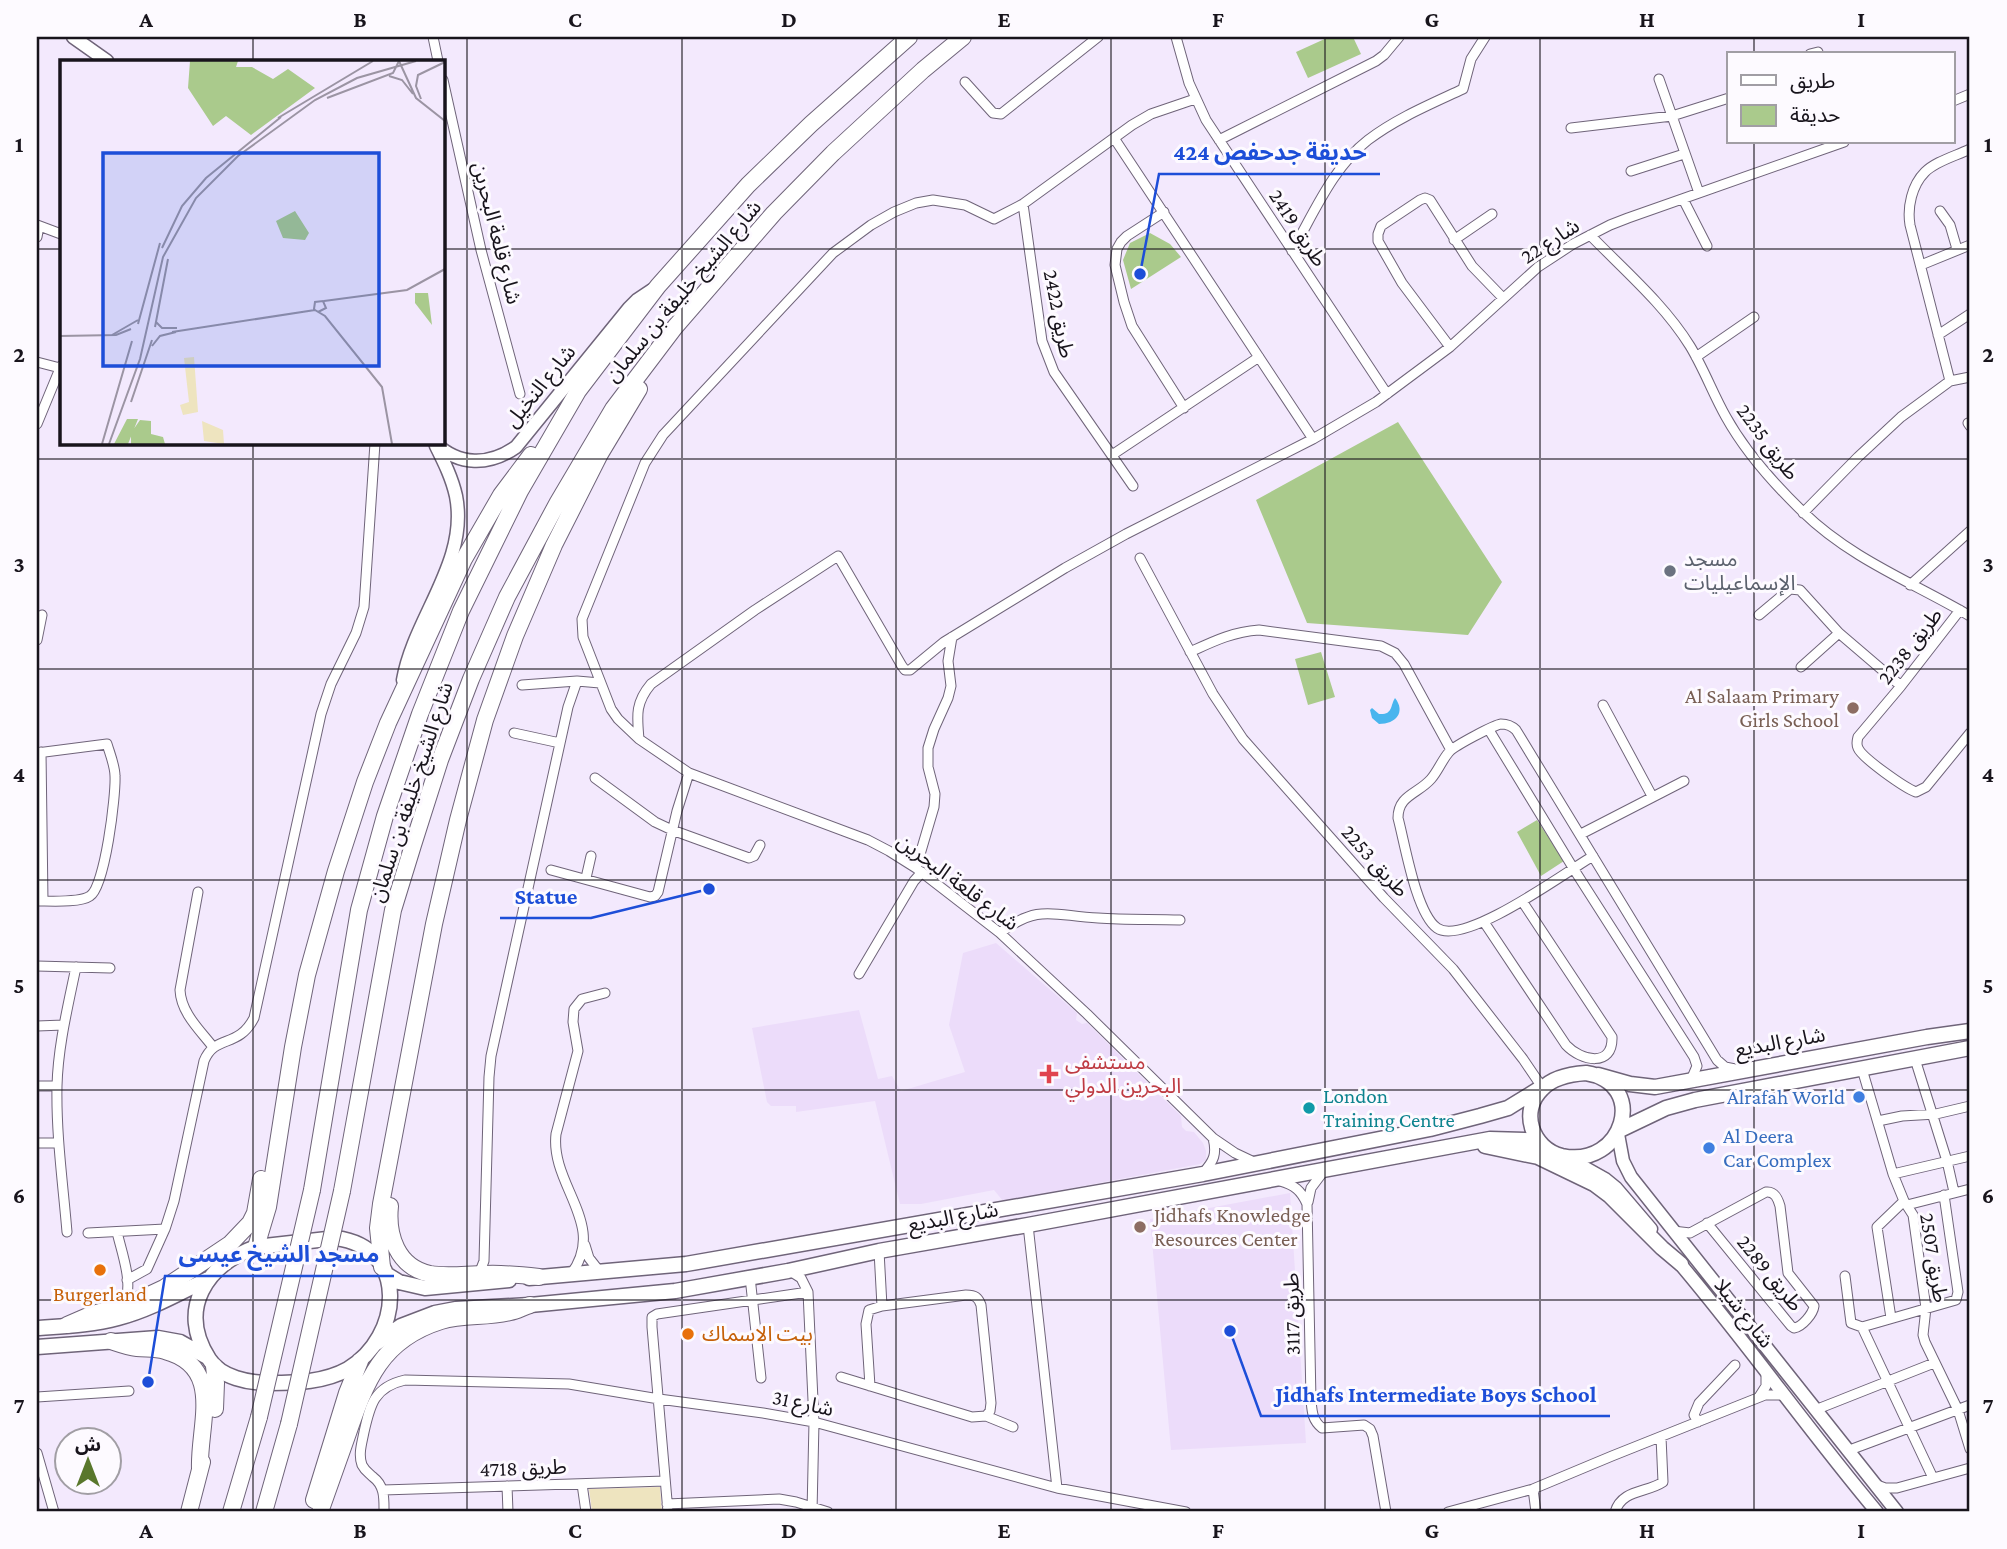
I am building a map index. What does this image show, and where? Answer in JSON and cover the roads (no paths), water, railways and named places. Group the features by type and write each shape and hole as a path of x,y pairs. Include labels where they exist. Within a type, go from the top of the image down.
{"highway":[{"name":"شارع الشيخ خليفة بن سلمان","path":"230,1512 259,1417 312,1190 359,910 385,816 420,714 461,611 520,492 578,391 658,286 748,185 811,124 909,37"},
{"name":"شارع الشيخ خليفة بن سلمان","path":"264,1512 289,1424 342,1191 393,910 440,760 471,679 507,597 612,409 675,327 774,213 833,153 963,37"},
{"path":"384,1270 379,1240 379,1216 434,924 485,720 515,636 554,545 600,454 675,327"},
{"path":"256,1247 268,1207 295,1035 315,942 365,782 402,691 464,559 501,495 578,391"},
{"path":"67,1325 148,1296 230,1244 250,1223 255,1213 265,1162 278,1139"},
{"path":"393,1140 396,1152 389,1225 394,1247 409,1264 430,1274 484,1270 539,1277"},
{"path":"320,1512 361,1395 375,1368 394,1347 418,1331 443,1320 502,1314 530,1305"},
{"path":"111,1341 123,1346 175,1354 195,1370 206,1394 200,1469"},
{"path":"310,1512 347,1393 360,1361"},
{"path":"189,1512 215,1408 216,1383 211,1362"}],"main road":[{"path":"73,37 106,60"},
{"name":"شارع النخيل","path":"436,444 454,457 467,461 493,460 505,455 524,439 629,308 658,286"},
{"name":"شارع النخيل","path":"402,691 410,652 450,561 456,540 456,497 435,444"},
{"name":"شارع البديع","path":"1598,1075 1655,1087 1970,1031"},
{"name":"شارع البديع","path":"1619,1132 1651,1114 1675,1105 1718,1095 1969,1051"},
{"path":"1586,1073 1598,1075 1609,1082 1622,1103 1624,1118 1619,1132 1603,1148 1577,1157 1564,1156 1543,1146 1533,1129 1530,1116 1532,1103 1542,1087 1563,1076 1586,1073"},
{"name":"شارع البديع","path":"384,1270 400,1282 425,1288 687,1264 1203,1174 1430,1129 1508,1108 1542,1087"},
{"name":"شارع شيلا","path":"1619,1132 1625,1168 1895,1510"},
{"name":"شارع البديع","path":"375,1344 401,1326 435,1313 456,1309 675,1291 1490,1139 1511,1138 1543,1146"},
{"path":"1466,1144 1524,1152 1579,1175 1610,1196 1681,1264"},
{"name":"شارع شيلا","path":"1564,1156 1616,1188 1681,1264 1877,1512"},
{"path":"37,1347 158,1338 175,1340 240,1380 257,1383 311,1381 345,1371 360,1361 375,1344 389,1313 390,1294 384,1270 360,1244 337,1238 256,1247 243,1251 212,1273 202,1289 196,1312 198,1335 211,1362"},
{"path":"37,1328 120,1318 208,1279"}],"street":[{"path":"433,37 438,60"},
{"path":"965,82 993,113 1001,114 1098,37"},
{"name":"طريق 2419","path":"1176,37 1195,99 1219,140 1387,394"},
{"path":"1219,140 1376,61 1399,37"},
{"path":"1292,251 1331,182 1347,161 1367,141 1385,129 1463,89 1471,59 1485,37"},
{"path":"1659,79 1699,193"},
{"name":"شارع قلعة البحرين","path":"444,84 481,250 520,394"},
{"path":"1023,205 1151,114 1195,99"},
{"path":"1571,128 1672,116 1727,99"},
{"path":"1114,138 1314,439"},
{"path":"1807,144 1810,154"},
{"name":"شارع 22","path":"639,739 637,711 643,693 650,684 838,556 905,670 910,670 952,637 1035,585 1105,545 1314,439 1387,394 1450,347 1538,267 1573,244 1619,221 1838,144"},
{"path":"1950,381 1920,265 1909,208 1913,193 1925,172 1970,149"},
{"path":"1631,171 1684,154"},
{"path":"1450,347 1402,283 1379,245 1379,230 1385,223 1425,198 1434,203 1472,266 1503,298"},
{"path":"1683,199 1707,246"},
{"name":"شارع قلعة البحرين","path":"1023,205 994,219 965,205 933,200 916,203 871,225 833,253 663,435 645,463 582,619 583,637 611,709 639,739 689,773 868,840 919,870 1000,933 1213,1138 1256,1163"},
{"name":"طريق 2422","path":"1023,205 1042,341 1047,357 1054,372 1133,486"},
{"path":"1940,211 1952,228 1957,249"},
{"path":"1164,212 1121,242 1117,249 1115,265 1132,326 1184,408"},
{"path":"1454,240 1492,214"},
{"path":"37,237 38,226 60,234"},
{"name":"طريق 2235","path":"1590,235 1677,327 1696,356 1726,418 1741,442 1803,513 1867,560 1970,616"},
{"path":"1920,265 1970,245"},
{"path":"1938,334 1970,314"},
{"path":"1696,356 1754,317"},
{"path":"1112,455 1259,357"},
{"path":"37,362 60,367"},
{"path":"37,424 60,369"},
{"path":"1803,513 1901,417 1950,381 1970,376"},
{"path":"127,1282 147,1269 165,1229 174,1201 207,1053 213,1047 241,1035 249,1028 254,1018 321,714 337,669 362,617 375,444"},
{"path":"1910,585 1970,531"},
{"name":"طريق 2253","path":"1140,558 1213,694 1243,738 1384,898 1453,969 1542,1087"},
{"path":"1759,615 1790,589 1800,590 1839,633 1901,686"},
{"name":"طريق 2238","path":"1960,610 1858,737 1857,743 1863,754 1916,792 1926,787 1970,733"},
{"path":"37,640 42,615"},
{"path":"1190,652 1241,631 1381,646 1395,653 1404,664 1451,750"},
{"path":"1801,667 1839,633"},
{"path":"859,974 919,870 935,794 928,767 928,748 951,686 948,661 952,637"},
{"path":"484,1270 491,1056 559,743 577,681"},
{"path":"522,685 600,682"},
{"path":"1602,705 1652,796"},
{"path":"1690,1082 1696,1072 1694,1057 1573,868 1489,730 1495,726 1503,724 1516,730 1720,1064 1730,1069 1765,1066"},
{"name":"طريق 2253","path":"1437,928 1426,915 1419,898 1398,812 1403,800 1433,777 1451,750 1489,730"},
{"path":"514,733 559,743"},
{"path":"107,744 116,774 104,863 96,891 81,900 40,901 39,752 107,744"},
{"path":"551,870 650,897 655,896 689,773"},
{"path":"595,778 648,817 672,830 749,858 754,856 760,845"},
{"path":"1581,834 1684,781"},
{"path":"586,878 591,856"},
{"path":"1425,940 1437,928 1452,932 1484,922 1593,856"},
{"path":"198,892 180,998 189,1016 213,1047"},
{"path":"1484,922 1566,1045 1580,1056 1599,1059 1608,1052 1612,1037 1522,901"},
{"path":"1000,933 1025,917 1046,912 1096,918 1180,920"},
{"path":"37,966 110,968"},
{"path":"67,1232 58,1143 57,1086 64,1025 76,967"},
{"path":"601,1273 589,1258 581,1218 558,1165 555,1144 578,1051 573,1022 574,1009 582,999 605,993"},
{"path":"37,1026 64,1025"},
{"path":"1915,1059 1955,1192"},
{"name":"طريق 2507","path":"1862,1069 1894,1174 1913,1215 1926,1308 1923,1335 1958,1410 1970,1450"},
{"path":"37,1086 57,1086"},
{"path":"1878,1121 1902,1116 1932,1115 1970,1106"},
{"path":"1203,1174 1212,1164 1215,1155 1213,1138"},
{"path":"37,1143 58,1143"},
{"path":"1894,1174 1970,1156"},
{"path":"1307,1204 1315,1181 1326,1168"},
{"path":"1267,1181 1288,1183 1296,1187 1307,1204"},
{"path":"1891,1318 1877,1227 1906,1203 1970,1189"},
{"name":"طريق 2289","path":"1690,1233 1707,1223 1766,1192 1773,1193 1780,1206 1788,1273 1814,1306 1814,1311 1799,1326 1791,1326 1707,1223"},
{"path":"1845,1276 1852,1323 1862,1327 1952,1301 1958,1296 1958,1292 1944,1195"},
{"name":"طريق 3117","path":"1307,1204 1313,1416 1322,1428 1364,1425 1370,1429 1386,1512"},
{"path":"1028,1225 1057,1488"},
{"path":"89,1233 165,1229"},
{"path":"1673,1231 1690,1233 1686,1247"},
{"path":"117,1232 127,1282 128,1296 124,1305"},
{"path":"571,1274 581,1259 584,1243"},
{"path":"879,1251 882,1306"},
{"path":"788,1271 801,1278 808,1292 814,1422 812,1510"},
{"path":"750,1277 761,1378"},
{"path":"127,1282 137,1292 148,1296"},
{"path":"675,1291 678,1311"},
{"path":"808,1292 657,1314 651,1320 665,1481 668,1508 771,1499 796,1502 812,1510 828,1512"},
{"path":"870,1386 869,1310 882,1306 974,1295 981,1305 991,1403 986,1416"},
{"path":"1862,1327 1933,1478"},
{"path":"1815,1410 1934,1363"},
{"path":"1698,1422 1694,1415 1699,1403 1735,1365"},
{"path":"1759,1397 1766,1386 1766,1371"},
{"path":"841,1377 972,1417 986,1416 1013,1427"},
{"name":"شارع 31","path":"383,1490 365,1469 360,1450 372,1402 382,1389 405,1380 569,1384 814,1422 1057,1488 1186,1512"},
{"path":"37,1397 129,1391"},
{"path":"1448,1512 1533,1489 1759,1397 1785,1395"},
{"path":"1847,1451 1970,1405"},
{"path":"1615,1512 1617,1505 1625,1497 1663,1482 1661,1437"},
{"path":"37,1453 40,1478 54,1512"},
{"path":"1875,1484 1885,1488 1897,1488 1970,1468"},
{"name":"طريق 4718","path":"383,1490 665,1481"},
{"path":"582,1484 586,1512"},
{"path":"507,1486 508,1512"},
{"path":"1895,1510 1897,1488"},
{"path":"1533,1489 1536,1512"},
{"path":"383,1490 384,1512"}],"water":[{"path":"1395,698 1400,708 1398,716 1390,722 1379,724 1372,718 1370,710 1372,708 1379,714 1387,713"}],"place":[{"name":"حديقة جدحفص 424","path":"1140,274"},
{"name":"مسجد الإسماعيليات","path":"1670,571"},
{"name":"Al Salaam Primary Girls School","path":"1853,708"},
{"name":"Statue","path":"709,889"},
{"name":"مستشفى البحرين الدولي","path":"1049,1074"},
{"name":"Alrafah World","path":"1859,1097"},
{"name":"London Training Centre","path":"1309,1108"},
{"name":"Al Deera Car Complex","path":"1709,1148"},
{"name":"Jidhafs Knowledge Resources Center","path":"1140,1227"},
{"name":"Burgerland","path":"100,1270"},
{"name":"Jidhafs Intermediate Boys School","path":"1230,1331"},
{"name":"بيت الاسماك","path":"688,1334"},
{"name":"مسجد الشيخ عيسى","path":"148,1382"}]}
